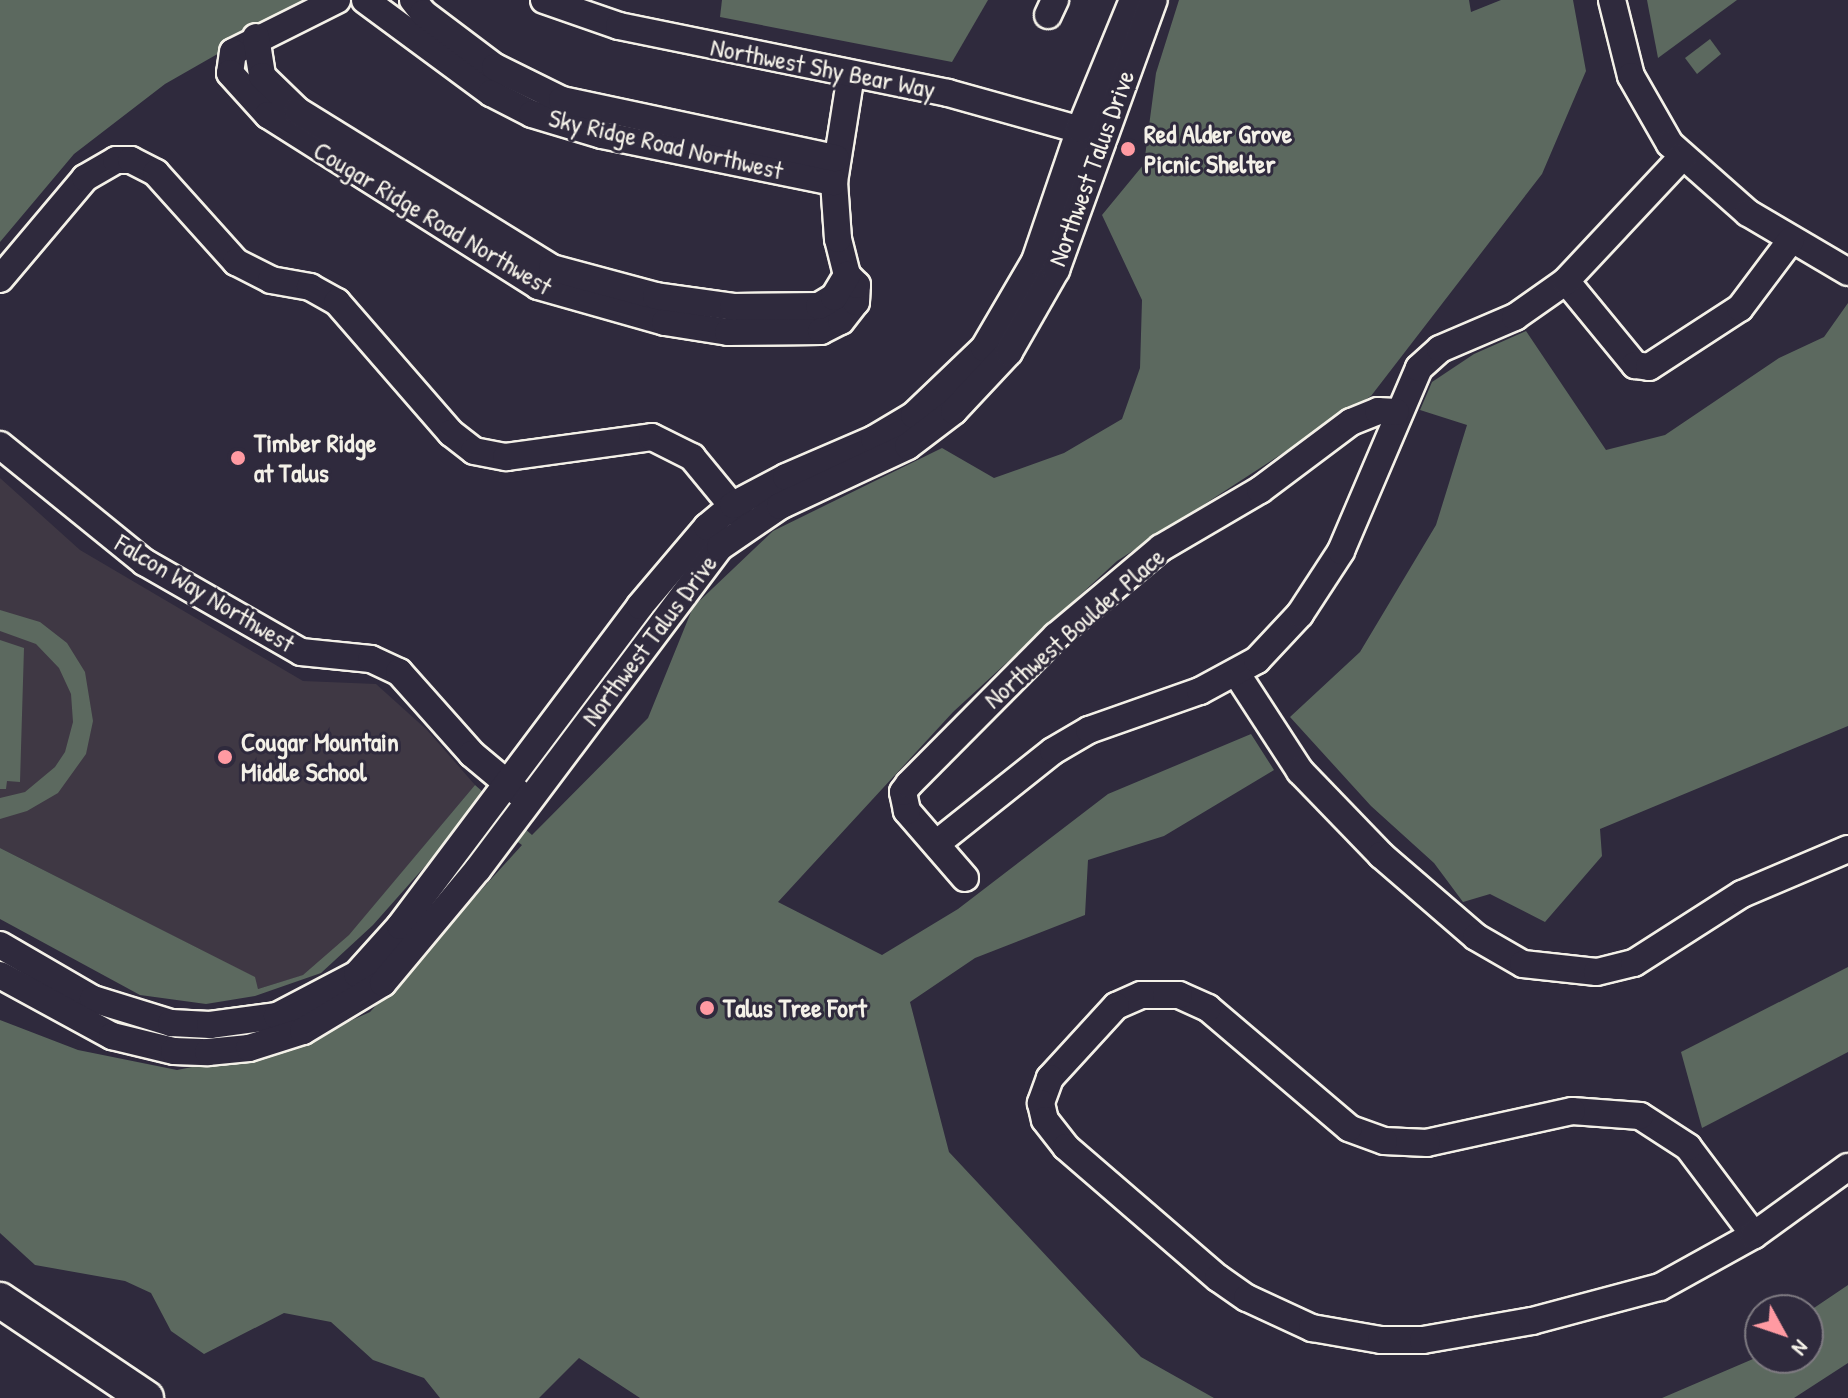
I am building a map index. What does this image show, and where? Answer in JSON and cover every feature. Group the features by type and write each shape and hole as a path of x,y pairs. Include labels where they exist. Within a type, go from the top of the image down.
{"main road":[{"path":"0,1300 146,1398"}],"street":[{"name":"Cougar Ridge Road Northwest","path":"337,0 256,37 233,52 230,73 268,115 538,286 665,322 728,332 821,331 850,312 858,293 847,275 835,170"},
{"name":"Sky Ridge Road Northwest","path":"365,0 491,93 532,114 602,135 835,170"},
{"name":"Sky Ridge Road Northwest","path":"413,0 423,13 495,67 562,100 835,170"},
{"name":"Northwest Shy Bear Way","path":"544,0 619,26 998,104 1091,133"},
{"name":"Northwest Talus Drive","path":"1091,133 1133,0"},
{"name":"Northwest Talus Drive","path":"0,945 93,999 138,1015 210,1025 277,1016 335,988 376,956 679,556 925,406 965,369 1013,303 1035,261 1154,0"},
{"path":"1612,0 1631,76 1649,115 1682,157 1714,188 1791,240 1848,272"},
{"path":"835,170 851,75"},
{"path":"936,844 1021,774 1089,730 1237,674 1279,639 1323,582 1371,486 1396,412 1429,357 1515,317 1566,281 1682,157"},
{"path":"0,279 85,178 116,160 131,160 156,173 236,262 271,280 310,287 337,302 451,433 474,451 506,457 652,437 692,457 740,516"},
{"path":"1566,281 1641,369 1678,352 1740,308 1791,240"},
{"name":"Northwest Boulder Place","path":"965,878 907,811 903,792 1056,636 1161,548 1260,490 1351,422 1378,411 1396,412"},
{"name":"Falcon Way Northwest","path":"0,445 144,562 301,652 371,659 399,672 505,784 529,801"},
{"name":"Northwest Talus Drive","path":"0,975 84,1023 145,1046 208,1052 275,1041 337,1014 403,965 740,516"},
{"path":"1237,674 1300,771 1381,855 1476,937 1523,964 1597,972 1634,963 1742,894 1848,849"},
{"path":"1754,1235 1688,1147 1640,1116 1572,1111 1427,1143 1384,1141 1349,1128 1208,1008 1179,995 1141,995 1116,1006 1050,1078 1041,1103 1045,1120 1066,1147 1218,1278 1276,1313 1343,1335 1423,1340 1618,1301 1702,1268 1754,1235 1848,1167"}],"shaded area":[{"name":"Cougar Mountain Middle School","path":"0,478 80,550 303,681 376,684 427,730 475,785 349,936 304,975 258,989 254,977 0,848"}],"green space":[{"path":"0,0 312,0 165,84 74,154 0,242"},
{"path":"722,0 988,0 952,62 720,17"},
{"path":"1179,0 1469,0 1471,12 1501,0 1573,0 1586,71 1542,174 1371,396 1117,561 953,712 778,902 882,955 958,909 1108,794 1251,734 1274,770 1164,836 1088,860 1085,915 975,958 910,1002 949,1152 1141,1357 1214,1398 640,1398 579,1358 539,1398 440,1398 424,1378 373,1360 331,1322 284,1313 204,1354 171,1331 151,1293 125,1281 35,1265 0,1233 0,1020 78,1050 177,1070 292,1047 370,1012 522,845 474,811 373,925 321,973 255,996 206,1004 140,995 0,919 0,848 255,977 258,989 303,975 349,935 475,785 532,835 648,718 693,607 773,531 942,448 994,478 1064,453 1122,419 1140,368 1142,300 1102,215 1144,164 1156,73"},
{"path":"1647,0 1737,0 1658,58"},
{"path":"1710,39 1721,54 1697,74 1685,58"},
{"path":"1848,303 1848,726 1600,829 1602,856 1545,922 1490,894 1463,902 1434,863 1371,806 1290,717 1360,652 1436,525 1467,425 1420,410 1432,382 1474,354 1526,331 1606,450 1665,435 1779,358 1824,337"},
{"path":"0,610 40,622 67,643 85,672 93,721 86,754 58,793 27,811 0,819 0,798 25,792 55,767 65,752 73,722 71,694 59,668 36,644 0,631"},
{"path":"0,640 24,648 20,782 7,781 6,789 0,789"},
{"path":"1848,967 1848,1052 1702,1128 1681,1052"},
{"path":"1848,1285 1848,1363 1794,1398 1662,1398 1744,1363 1744,1374 1824,1374 1824,1301"}],"place":[{"name":"Red Alder Grove Picnic Shelter","path":"1128,149"},
{"name":"Timber Ridge at Talus","path":"238,458"},
{"name":"Cougar Mountain Middle School","path":"225,757"},
{"name":"Talus Tree Fort","path":"707,1008"}]}
